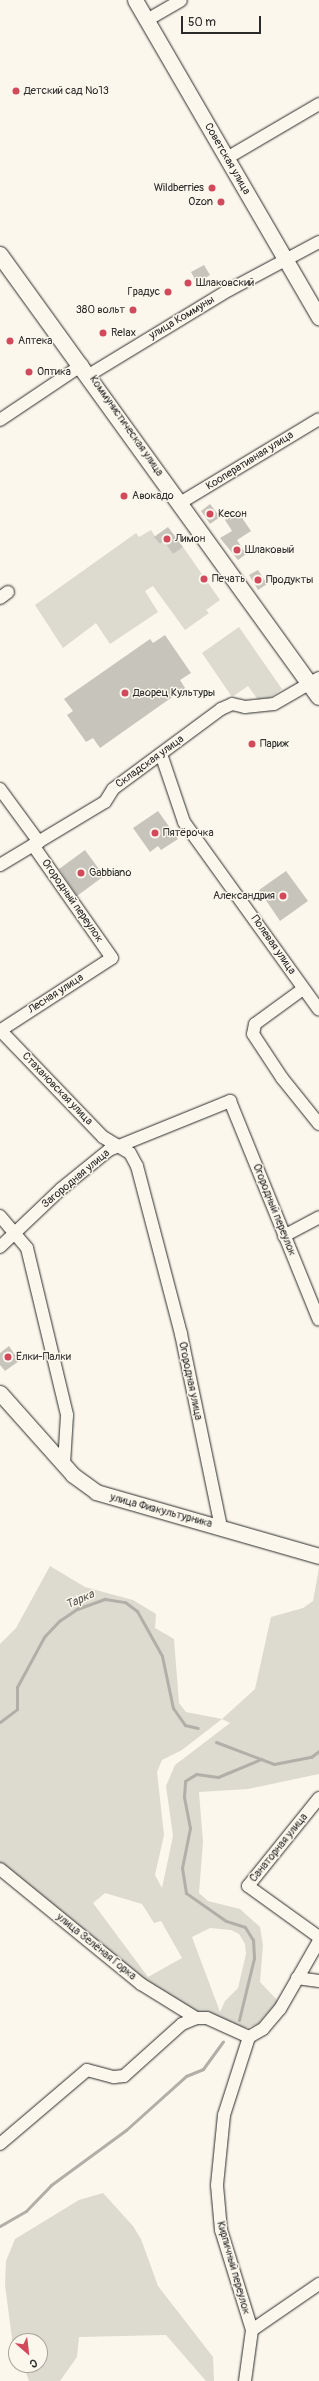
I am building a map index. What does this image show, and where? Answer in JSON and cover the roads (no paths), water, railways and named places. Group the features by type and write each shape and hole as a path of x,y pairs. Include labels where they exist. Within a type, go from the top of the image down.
{"main road":[{"name":"Коммунистическая улица","path":"0,255 86,370 180,503 314,680 319,697"}],"street":[{"name":"Советская улица","path":"135,0 319,317"},
{"path":"147,20 181,0"},
{"path":"227,158 319,104"},
{"name":"улица Коммуны","path":"0,420 229,290 286,262 319,242"},
{"name":"Кооперативная улица","path":"180,503 319,419"},
{"name":"Складская улица","path":"0,865 100,805 113,789 221,709 232,704 245,707 274,704 314,680"},
{"name":"Полевая улица","path":"161,754 184,822 319,1010"},
{"name":"Огородный переулок","path":"0,789 112,958"},
{"name":"Лесная улица","path":"0,1030 112,958"},
{"path":"304,989 254,1024 253,1034 282,1078 319,1124"},
{"name":"Стахановская улица","path":"0,1030 103,1137 117,1146"},
{"name":"Огородный переулок","path":"230,1101 319,1320"},
{"name":"Загородная улица","path":"0,1247 61,1189 117,1146 230,1101"},
{"name":"Огородная улица","path":"117,1146 130,1153 141,1181 180,1334 221,1527"},
{"path":"0,1216 15,1232 26,1248 67,1415 64,1464"},
{"path":"284,1236 319,1217"},
{"name":"улица Физкультурника","path":"0,1393 64,1464 96,1492 221,1527"},
{"path":"221,1527 319,1556"},
{"name":"Санаторная улица","path":"319,1798 248,1886 319,1937"},
{"name":"улица Зелёная Горка","path":"0,1869 141,1984 196,2018"},
{"path":"0,2144 87,2070 114,2077 124,2076 169,2033 196,2018 207,2018 249,2037 263,2028 280,2009 319,1941"},
{"path":"297,1978 319,1981"},
{"name":"Кирпичный переулок","path":"245,2381 252,2330 221,2230 217,2185 224,2115 249,2037"},
{"path":"252,2330 319,2284"}],"waterway":[{"name":"Тарка","path":"0,1722 17,1709 17,1687 44,1637 59,1621 77,1609 105,1599 125,1602 137,1611 162,1656 173,1708 185,1725 198,1728"},
{"name":"Тарка","path":"216,1742 274,1764 311,1757 319,1751"},
{"path":"239,2020 254,1958 253,1940 245,1927 226,1921 186,1893 182,1868 190,1828 184,1797 185,1781 196,1774 218,1777 261,1759"},
{"path":"0,2226 26,2211 51,2185 126,2130 186,2076 203,2069 223,2041"}],"place":[{"name":"Детский сад №13","path":"16,91"},
{"name":"Wildberries","path":"212,188"},
{"name":"Ozon","path":"221,202"},
{"name":"Шлаковский","path":"188,283"},
{"name":"Градус","path":"168,292"},
{"name":"380 вольт","path":"133,310"},
{"name":"Relax","path":"103,333"},
{"name":"Аптека","path":"10,341"},
{"name":"Оптика","path":"29,372"},
{"name":"Авокадо","path":"124,496"},
{"name":"Кесон","path":"210,514"},
{"name":"Лимон","path":"167,539"},
{"name":"Шлаковый","path":"237,550"},
{"name":"Печать","path":"204,579"},
{"name":"Продукты","path":"258,580"},
{"name":"Дворец Культуры","path":"125,693"},
{"name":"Париж","path":"252,744"},
{"name":"Пятёрочка","path":"155,833"},
{"name":"Gabbiano","path":"81,873"},
{"name":"Александрия","path":"283,896"},
{"name":"Ёлки-Палки","path":"8,1357"}]}
